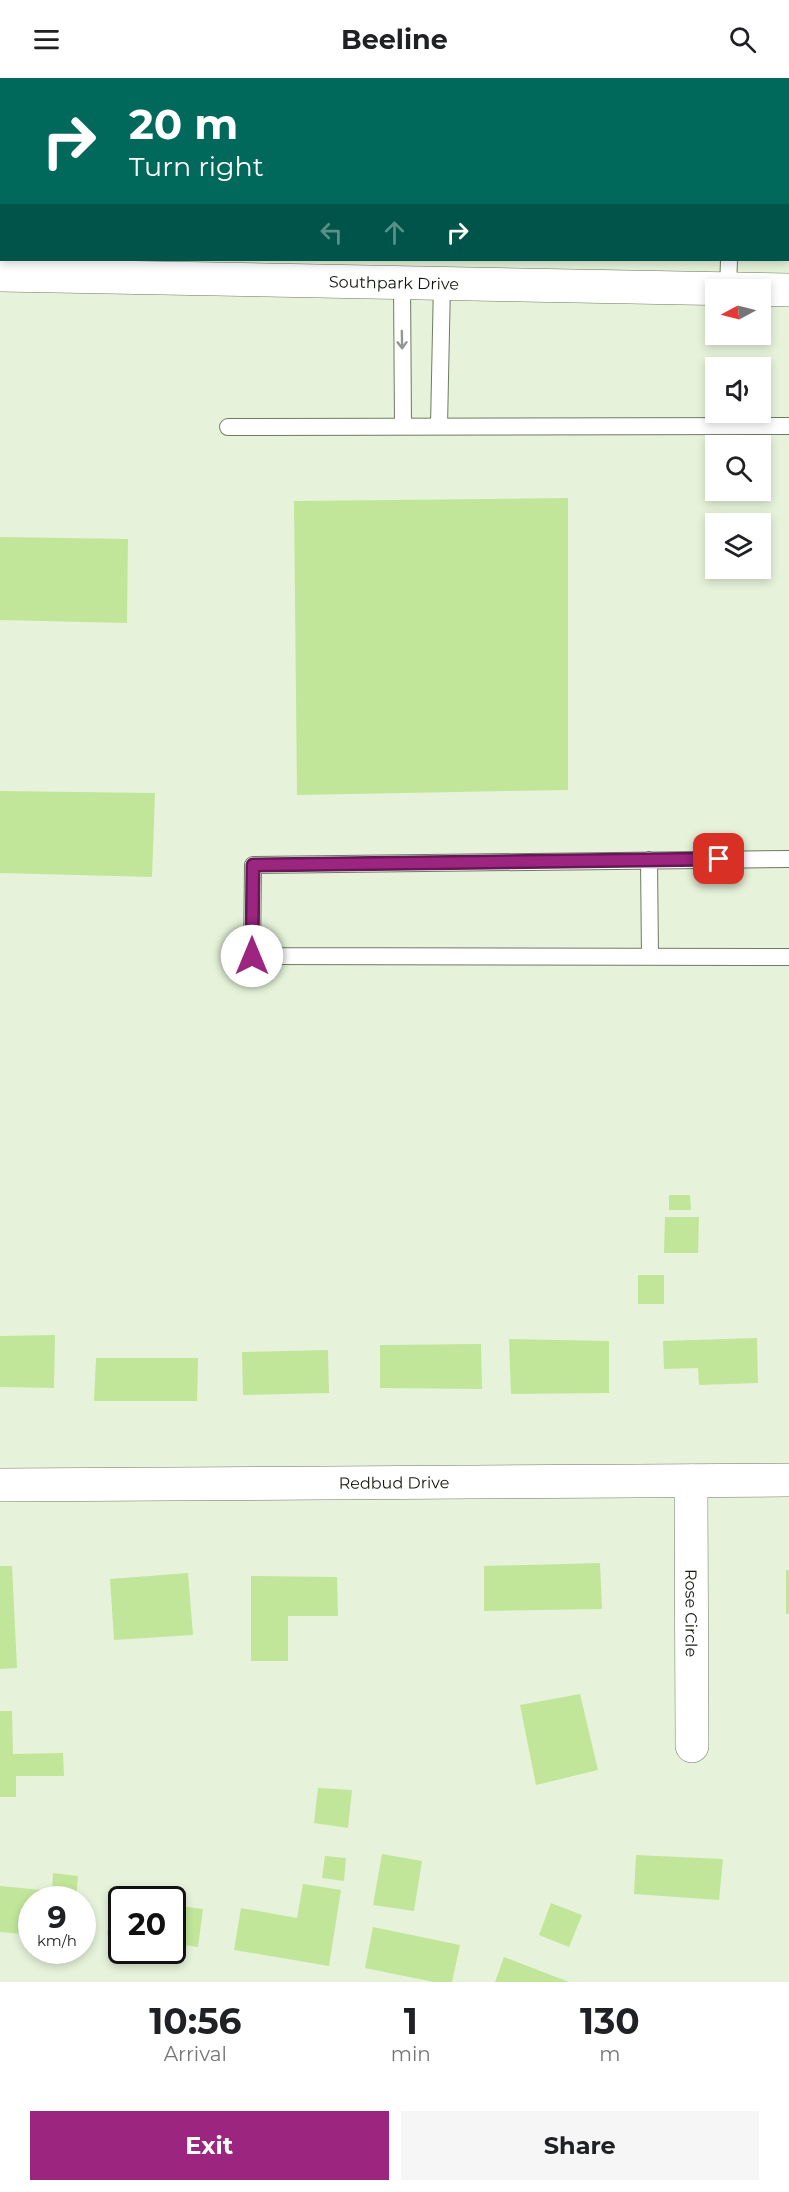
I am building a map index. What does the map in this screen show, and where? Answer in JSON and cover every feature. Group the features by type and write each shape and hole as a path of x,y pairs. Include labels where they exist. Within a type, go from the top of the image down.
{"street":[{"name":"Southpark Drive","path":"13,270 166,269 442,283 579,272 728,274 789,290"},
{"name":"Redbud Drive","path":"0,1485 789,1480"},
{"name":"Rose Circle","path":"691,1481 692,1746"}],"lane":[{"path":"402,282 404,426"},
{"path":"439,426 442,283"},
{"path":"228,427 789,426"},
{"path":"789,859 253,865 252,956 789,957"},
{"path":"649,860 650,957"}],"building":[{"path":"568,498 568,790 297,795 294,501"},
{"path":"0,537 128,539 127,623 0,620"},
{"path":"0,791 155,793 152,877 0,873"},
{"path":"669,1195 690,1195 691,1210 669,1210"},
{"path":"665,1217 699,1217 698,1253 664,1253"},
{"path":"638,1275 664,1275 664,1304 638,1304"},
{"path":"55,1335 54,1388 0,1387 0,1336"},
{"path":"757,1338 758,1383 699,1385 698,1368 664,1369 663,1341"},
{"path":"509,1339 609,1341 609,1393 511,1394"},
{"path":"481,1344 482,1389 380,1388 380,1345"},
{"path":"328,1350 329,1393 243,1395 242,1352"},
{"path":"96,1358 198,1358 197,1401 94,1401"},
{"path":"600,1563 602,1609 484,1611 484,1566"},
{"path":"0,1566 12,1566 17,1668 0,1669"},
{"path":"786,1570 789,1570 789,1614 786,1614"},
{"path":"188,1573 193,1635 114,1640 110,1579"},
{"path":"251,1576 337,1577 338,1616 288,1616 288,1661 251,1661"},
{"path":"580,1694 598,1770 536,1785 520,1705"},
{"path":"0,1711 12,1711 13,1754 63,1753 64,1776 16,1776 16,1797 0,1797"},
{"path":"318,1788 352,1790 348,1828 314,1823"},
{"path":"382,1854 422,1861 414,1911 373,1905"},
{"path":"636,1855 723,1859 719,1900 634,1894"},
{"path":"325,1856 346,1858 344,1881 322,1878"},
{"path":"53,1873 78,1876 77,1886 52,1886"},
{"path":"303,1884 341,1890 329,1966 234,1950 241,1908 297,1918"},
{"path":"0,1886 18,1888 18,1934 0,1932"},
{"path":"551,1903 582,1915 569,1947 539,1935"},
{"path":"186,1907 203,1909 198,1947 186,1945"},
{"path":"373,1927 460,1945 452,1982 434,1982 365,1968"},
{"path":"504,1957 569,1982 495,1982"}],"route":[{"path":"252,956 253,865 719,859"}]}
